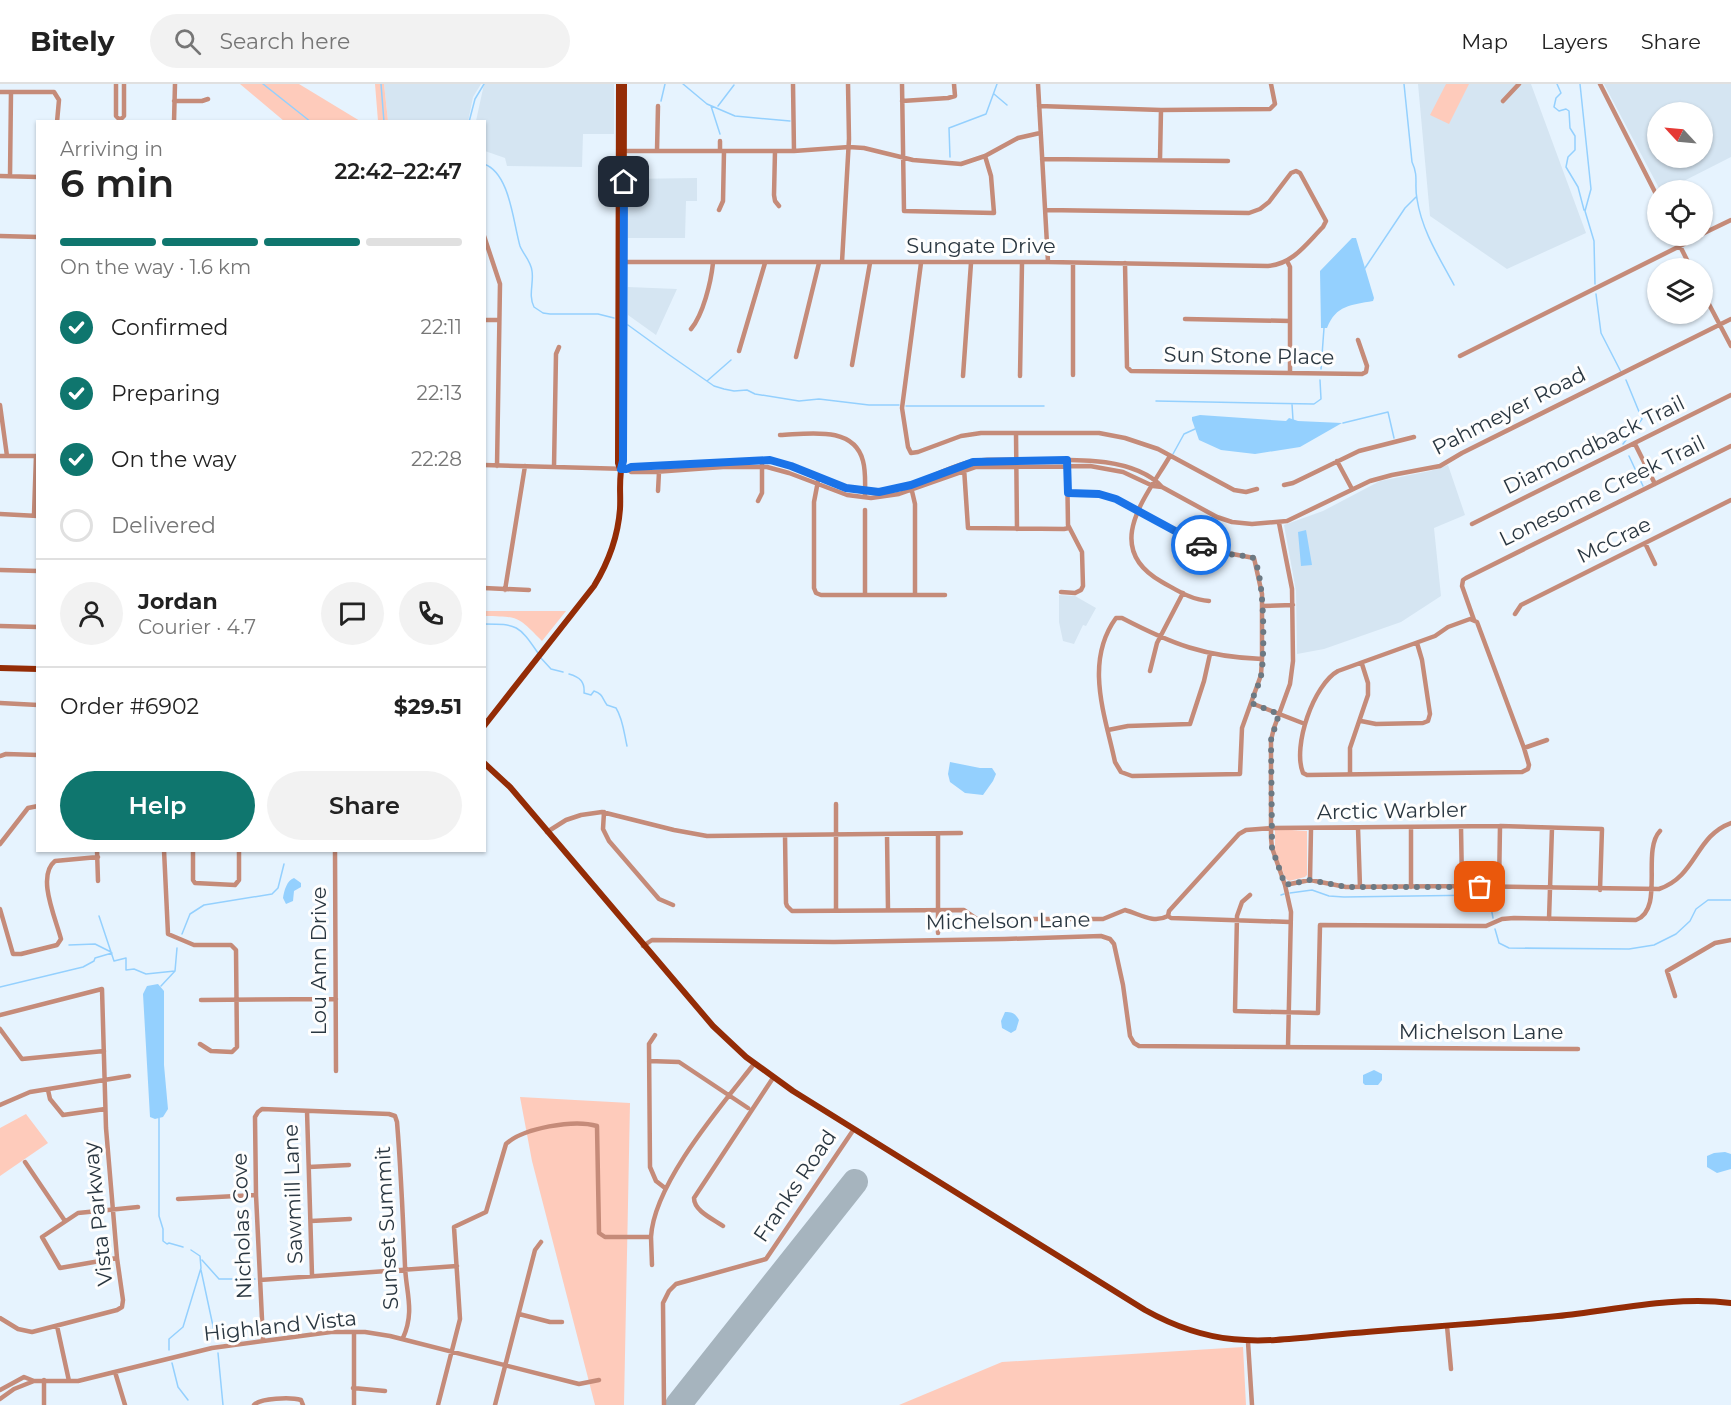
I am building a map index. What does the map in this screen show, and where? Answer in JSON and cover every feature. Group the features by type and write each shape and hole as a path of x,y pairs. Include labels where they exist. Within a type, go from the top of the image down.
{"main road":[{"path":"619,84 622,151"},
{"path":"486,723 586,597 607,560 615,538 624,469 621,262 624,84"},
{"path":"0,668 36,669"},
{"path":"486,765 510,787 713,1026 754,1064 854,1129 1160,1318 1207,1336 1248,1341 1447,1326 1678,1303 1731,1303"}],"street":[{"path":"116,84 116,116 120,120 124,116 124,84"},
{"path":"174,120 175,84"},
{"path":"793,84 794,151"},
{"path":"842,262 842,227 847,204 848,84"},
{"path":"902,84 904,212 994,213 991,177 985,156"},
{"path":"902,101 955,96 954,84"},
{"path":"1038,84 1048,262"},
{"path":"1039,106 1161,110 1270,109 1274,106 1271,84"},
{"path":"1503,101 1519,84"},
{"path":"1600,84 1649,180"},
{"path":"0,92 50,91 56,93 59,100 57,120"},
{"path":"10,177 11,92"},
{"path":"174,100 202,101 208,99"},
{"path":"657,151 658,106"},
{"path":"1160,159 1161,110"},
{"path":"622,151 794,151 848,147 864,148 904,158 961,164 985,156 1018,138 1040,133"},
{"path":"719,210 723,201 720,141"},
{"path":"775,151 775,201 779,206"},
{"path":"1042,159 1228,161"},
{"path":"1045,210 1249,213 1266,205 1291,173 1296,171 1300,173 1326,221 1296,255 1287,261 1290,267 1290,373"},
{"path":"0,176 36,177"},
{"path":"1713,229 1731,220"},
{"path":"0,236 36,237"},
{"path":"1460,356 1680,246 1686,258"},
{"path":"487,251 499,279 497,466"},
{"name":"Sungate Drive","path":"621,262 1048,262 1268,266 1287,261"},
{"path":"692,329 697,322 714,263"},
{"path":"739,351 765,263"},
{"path":"796,357 819,263"},
{"path":"852,365 870,263"},
{"path":"921,263 902,418 911,453 968,434 1087,432 1112,435 1147,444 1234,490 1246,492 1257,489"},
{"path":"963,376 971,263"},
{"path":"1020,376 1022,263"},
{"path":"1073,263 1073,375"},
{"name":"Sun Stone Place","path":"1125,263 1127,367 1130,371 1362,374 1366,372 1367,366 1358,340"},
{"path":"1713,311 1731,346"},
{"path":"1185,319 1290,321"},
{"name":"Pahmeyer Road","path":"624,469 632,472 659,472 762,464 770,460 784,463 818,481 865,494 891,496 964,467 1017,463 1113,464 1225,520 1252,524 1279,523 1295,518 1352,489 1381,478 1447,464 1472,448 1731,319"},
{"path":"486,320 499,320"},
{"path":"554,467 556,354 559,347"},
{"name":"Diamondback Trail","path":"1472,524 1731,395"},
{"path":"0,405 7,456"},
{"path":"1016,432 1017,529"},
{"path":"780,435 829,434 842,437 854,444 863,460 865,494"},
{"path":"1284,484 1293,483 1337,461 1370,448 1413,437"},
{"path":"854,444 860,438"},
{"path":"1635,444 1654,484"},
{"name":"Lonesome Creek Trail","path":"1474,620 1462,583 1466,578 1731,446"},
{"path":"0,456 36,456"},
{"path":"1170,456 1132,525 1130,537 1139,564 1150,576 1198,600 1209,601"},
{"name":"Pahmeyer Road","path":"486,465 624,469 722,461 762,464"},
{"path":"1337,461 1352,489"},
{"path":"1061,592 1082,590 1082,552 1069,528 1067,463"},
{"path":"758,501 762,493 762,464"},
{"path":"505,590 525,466"},
{"path":"964,467 968,528 1064,530 1069,528"},
{"path":"658,491 659,472"},
{"path":"818,481 814,502 814,588 816,593 821,595 945,595"},
{"path":"911,488 915,504 915,595"},
{"path":"1068,493 1108,496 1208,548 1227,554 1254,558 1261,588 1262,606 1262,659 1261,675 1242,728 1240,774 1129,776 1121,772 1116,766 1108,730 1099,687 1098,664 1104,640 1118,617 1182,646 1210,654 1262,659"},
{"name":"McCrae","path":"1515,614 1521,605 1731,500"},
{"path":"864,510 865,595"},
{"path":"0,514 36,515"},
{"path":"1279,523 1290,575 1293,605 1293,670 1289,690 1271,740 1272,848 1290,904 1288,1047"},
{"path":"1645,543 1655,564"},
{"path":"0,570 36,571"},
{"path":"486,588 529,590"},
{"path":"1150,671 1160,637 1182,593"},
{"path":"1262,606 1293,605"},
{"path":"1465,620 1474,620 1477,622 1524,748 1528,769 1522,772 1308,775 1303,773 1300,750 1305,724 1325,681 1338,671 1435,636 1448,627 1465,620"},
{"path":"0,626 36,627"},
{"path":"1360,721 1382,724 1428,722 1430,714 1422,660 1417,643"},
{"path":"1108,730 1128,726 1190,724 1203,686 1210,654"},
{"path":"1350,774 1350,748 1368,695 1368,683 1362,664"},
{"path":"0,703 36,705"},
{"path":"1251,703 1305,724"},
{"path":"1524,748 1546,740"},
{"path":"0,756 6,754 36,755"},
{"path":"836,804 836,910"},
{"path":"0,844 28,808 36,806"},
{"path":"547,832 581,814 604,812 699,835 961,833"},
{"path":"604,812 603,829 609,841 658,899 673,905"},
{"path":"1285,885 1310,880 1338,887 1462,886 1651,890 1666,887 1680,878 1709,837 1731,823"},
{"path":"1499,887 1500,826"},
{"name":"Arctic Warbler","path":"938,910 964,910 976,919 1103,919 1125,910 1152,919 1162,919 1168,916 1169,911 1239,834 1250,829 1272,828 1500,826 1602,829 1600,890"},
{"path":"1411,827 1411,887"},
{"path":"1461,827 1462,886"},
{"path":"1310,880 1311,828"},
{"path":"1359,828 1360,887"},
{"path":"1549,919 1552,828"},
{"path":"1250,895 1242,902 1237,920 1235,1011 1318,1013 1320,925 1486,926 1507,918 1636,920 1644,915 1650,905 1653,841 1660,831"},
{"path":"887,834 888,910"},
{"path":"938,834 938,933"},
{"path":"785,835 787,909 792,911 938,910"},
{"path":"97,852 98,881"},
{"path":"164,852 168,934 194,945 231,945 235,946 236,950 237,1047 232,1052 211,1051 200,1044"},
{"path":"193,852 193,880 195,883 235,885 238,883 239,852"},
{"name":"Lou Ann Drive","path":"335,852 336,1071"},
{"path":"0,909 11,951 15,954 44,949 60,943 47,887 50,866 55,861 98,857"},
{"path":"1168,916 1171,918 1290,922"},
{"name":"Michelson Lane","path":"643,946 652,940 834,942 1101,936 1110,939 1116,949 1130,1036 1134,1043 1143,1046 1578,1049"},
{"path":"1675,996 1667,971 1715,943 1731,940"},
{"name":"Vista Parkway","path":"0,1015 102,990 105,1110 112,1209 123,1300 120,1309 27,1332 0,1318"},
{"path":"201,1000 336,999"},
{"path":"0,1029 21,1059 104,1051"},
{"path":"655,1035 649,1044 650,1167 656,1181 665,1188"},
{"path":"649,1061 679,1062 748,1108"},
{"path":"652,1265 651,1236 656,1209 665,1188 729,1095 754,1064"},
{"path":"0,1105 25,1094 129,1077"},
{"path":"723,1226 698,1209 694,1198 773,1078"},
{"path":"48,1090 50,1099 63,1115 105,1110"},
{"name":"Nicholas Cove","path":"263,1340 255,1117 262,1109 307,1111"},
{"name":"Sunset Summit","path":"307,1111 395,1116 403,1200 405,1270 410,1305 409,1323 404,1338"},
{"name":"Sawmill Lane","path":"307,1111 312,1275"},
{"path":"438,1405 460,1319 454,1227 486,1212 504,1148 513,1138 555,1125 597,1126 599,1233 605,1237 651,1236"},
{"name":"Franks Road","path":"664,1405 663,1303 669,1291 684,1281 766,1259 854,1129"},
{"path":"25,1162 65,1221"},
{"path":"309,1167 350,1165"},
{"path":"206,1190 206,1198"},
{"path":"178,1199 256,1195"},
{"path":"117,1257 60,1268 42,1237 78,1213 138,1207"},
{"path":"310,1221 350,1219"},
{"path":"495,1405 535,1250 541,1242"},
{"path":"260,1280 457,1266"},
{"path":"519,1314 550,1322 562,1322"},
{"path":"57,1326 69,1381"},
{"path":"1447,1326 1450,1369"},
{"name":"Highland Vista","path":"0,1399 14,1389 34,1381 78,1381 198,1351 331,1332 354,1332 404,1338 579,1384 599,1380"},
{"path":"354,1332 354,1405"},
{"path":"1248,1341 1252,1405"},
{"path":"115,1372 125,1405"},
{"name":"Highland Vista","path":"0,1390 24,1377 34,1381"},
{"path":"44,1380 44,1405"},
{"path":"353,1388 385,1391"},
{"path":"254,1404 259,1400 295,1398 302,1403"}],"shaded area":[{"path":"240,84 299,84 358,120 283,120"},
{"path":"375,84 384,84 388,120 378,120"},
{"path":"384,84 481,84 473,97 468,120 388,120"},
{"path":"484,84 614,84 614,134 583,134 582,167 507,166 505,158 486,151 486,120 476,120"},
{"path":"1418,84 1531,84 1586,233 1507,269 1430,216"},
{"path":"1446,84 1469,84 1449,124 1430,115"},
{"path":"1604,84 1731,84 1731,157 1713,166 1713,102 1647,102 1647,165"},
{"path":"1648,168 1709,168 1686,180 1655,180"},
{"path":"697,178 697,201 686,201 685,238 628,238 628,179"},
{"path":"628,287 677,289 656,335 628,315"},
{"path":"1448,465 1465,515 1434,528 1441,596 1401,622 1324,649 1297,654 1296,591 1284,525 1323,511 1380,481"},
{"path":"1059,595 1075,596 1096,608 1086,626 1083,625 1074,644 1063,641 1059,622"},
{"path":"486,611 566,611 542,641 522,622 505,617 486,616"},
{"path":"1275,829 1307,831 1307,875 1305,877 1289,881 1286,879 1275,852"},
{"path":"520,1097 630,1103 624,1405 595,1405 532,1161"},
{"path":"26,1114 48,1143 0,1176 0,1128"},
{"path":"1243,1347 1246,1405 899,1405 1002,1362"}],"water":[{"path":"1352,238 1356,238 1373,301 1345,307 1335,315 1327,328 1321,328 1320,271"},
{"path":"1200,415 1286,421 1289,418 1298,421 1342,423 1300,447 1255,454 1221,450 1199,440 1192,417"},
{"path":"1306,530 1312,565 1301,566 1298,532"},
{"path":"950,762 992,768 996,774 983,795 965,793 950,782 948,774"},
{"path":"294,878 301,883 301,887 294,891 293,901 286,904 283,898 285,889 289,881"},
{"path":"158,984 164,991 164,1065 168,1109 163,1117 155,1119 150,1117 143,994 147,986"},
{"path":"1005,1012 1013,1013 1019,1020 1016,1030 1011,1033 1002,1028 1001,1021"},
{"path":"1374,1070 1382,1074 1382,1080 1378,1085 1365,1085 1363,1075"},
{"path":"1725,1152 1731,1154 1731,1169 1717,1173 1707,1167 1707,1156"}],"waterway":[{"path":"263,84 308,120"},
{"path":"381,84 384,120"},
{"path":"470,120 475,99 484,84"},
{"path":"661,101 665,84"},
{"path":"683,84 707,104 735,116 790,121"},
{"path":"950,157 949,128 986,114 997,84"},
{"path":"1404,84 1419,211 1432,244 1454,285"},
{"path":"1557,84 1561,93 1556,98 1554,107 1559,111 1566,109 1569,111 1570,128 1575,136 1575,150 1568,157 1566,167 1578,187 1584,210"},
{"path":"1580,84 1591,189 1585,211 1594,241 1595,284"},
{"path":"718,106 734,85"},
{"path":"994,94 1007,105"},
{"path":"711,106 720,134"},
{"path":"486,165 500,177 509,199 520,246 531,267 531,298 534,307 543,313 550,314 598,314 614,318"},
{"path":"1365,268 1405,208 1416,197"},
{"path":"1596,294 1601,333 1621,372"},
{"path":"628,325 714,386 724,389 747,390 755,394 799,401 819,399 869,405 899,405"},
{"path":"1321,369 1324,328"},
{"path":"707,381 731,360"},
{"path":"1156,401 1314,404 1321,399 1320,380"},
{"path":"1623,444 1642,419 1626,380"},
{"path":"1292,404 1293,420"},
{"path":"906,406 1044,406"},
{"path":"1343,423 1388,412 1394,438"},
{"path":"1173,454 1184,434 1195,429"},
{"path":"1629,456 1643,486"},
{"path":"486,624 516,628 538,653"},
{"path":"540,657 551,669 563,672"},
{"path":"569,674 581,680 584,693 591,695 594,691 597,692 607,705 616,708 622,721 627,746"},
{"path":"182,934 190,914 204,905 272,894 278,888 284,864"},
{"path":"1290,893 1312,890 1329,896 1344,897 1482,895 1490,902 1493,918"},
{"path":"1495,929 1499,943 1509,948 1629,949 1654,945 1676,934 1690,921 1696,909 1708,900 1731,900"},
{"path":"99,916 114,961 126,958 126,970 134,969 146,974 175,971 177,948"},
{"path":"69,945 95,944 111,952"},
{"path":"0,987 83,967 95,958 112,953"},
{"path":"161,986 175,971"},
{"path":"159,1118 159,1216 163,1229 163,1241 183,1247"},
{"path":"169,1350 169,1339 183,1327 201,1268 200,1256 191,1250"},
{"path":"202,1260 219,1279 255,1279"},
{"path":"201,1270 216,1340"},
{"path":"218,1353 223,1405"},
{"path":"172,1363 178,1387 188,1400"}],"runway":[{"path":"678,1405 855,1182"}],"way so far":[{"path":"1201,545 1227,554 1252,557 1256,562 1262,594 1262,659 1261,675 1251,703 1279,714 1271,740 1272,848 1285,885 1310,880 1338,887 1480,887"}],"route":[{"path":"624,182 623,461 621,469 722,461 770,460 791,466 832,484 859,491 879,492 911,485 973,462 1067,460 1068,493 1099,494 1116,499 1201,545"}]}
